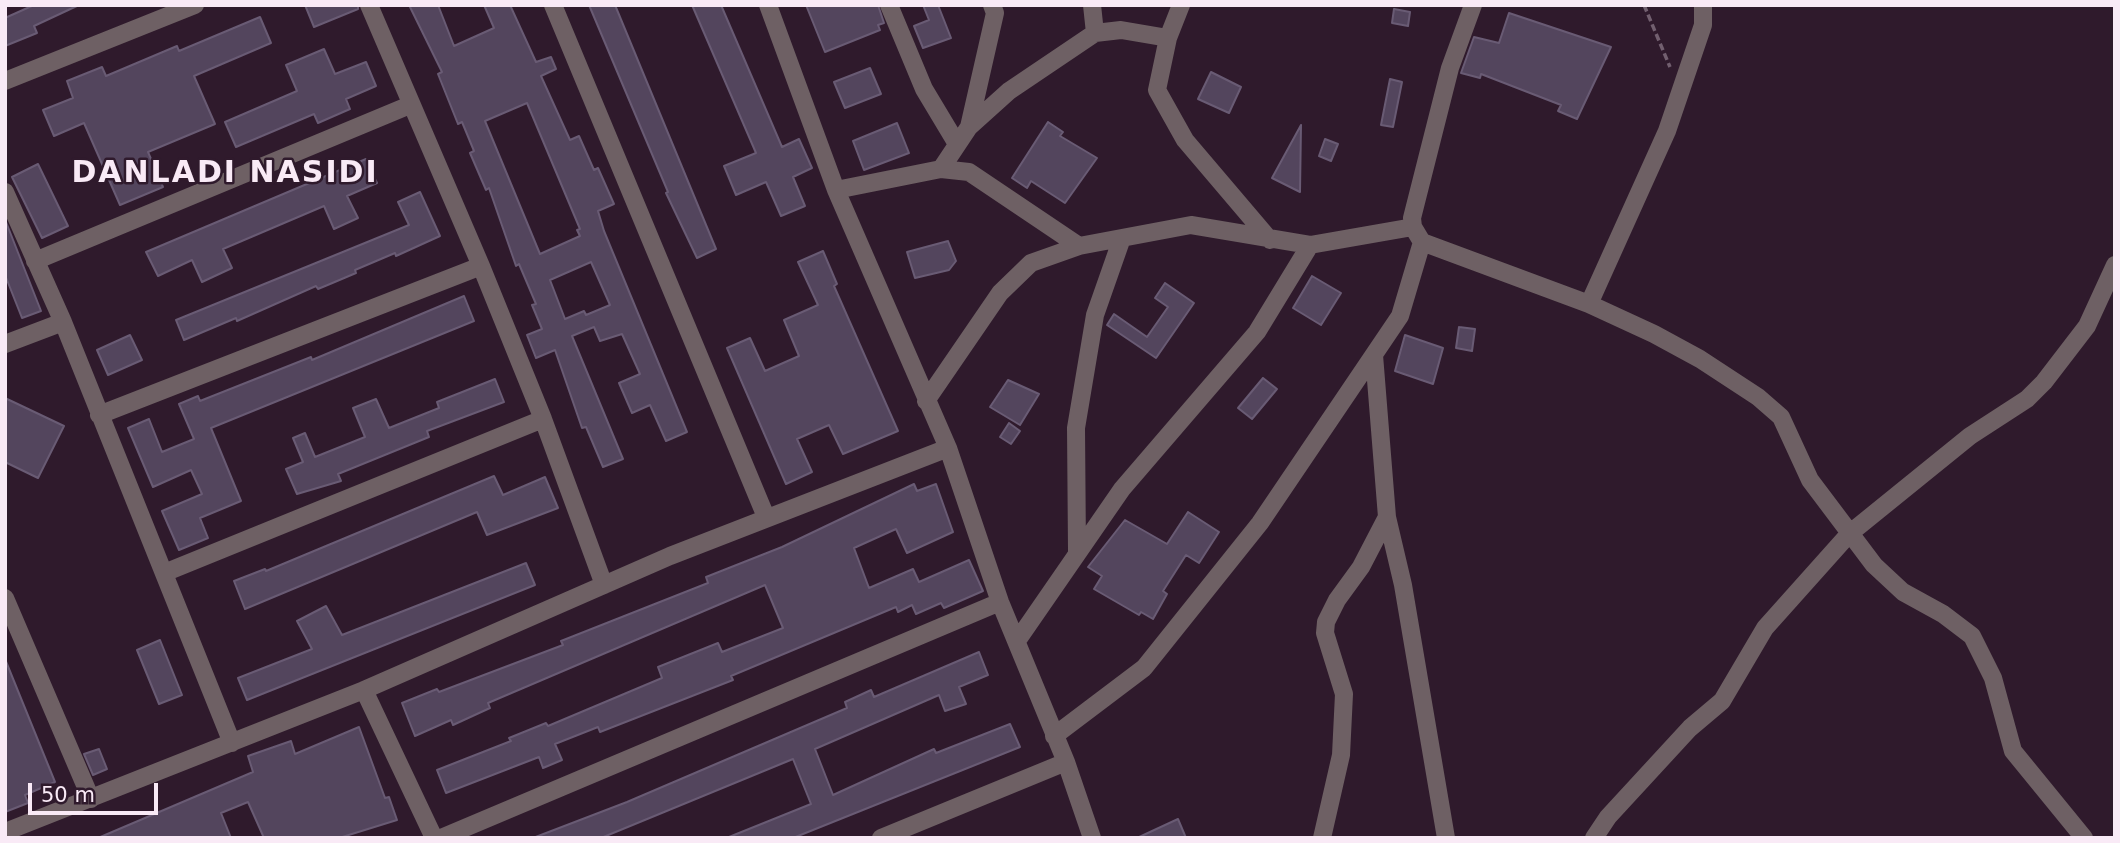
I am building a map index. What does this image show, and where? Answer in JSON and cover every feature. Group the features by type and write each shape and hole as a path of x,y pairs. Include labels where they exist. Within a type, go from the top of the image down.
{"street":[{"path":"5,81 195,5"},
{"path":"369,5 543,419 604,585"},
{"path":"553,5 766,517"},
{"path":"768,5 836,190 948,448 1000,602 1066,762 1092,838"},
{"path":"889,5 924,89 957,145"},
{"path":"969,127 995,13 992,5"},
{"path":"1092,5 1095,33"},
{"path":"1181,5 1168,38 1157,90 1185,140 1270,240"},
{"path":"1054,736 1144,668 1260,523 1399,316 1418,234 1412,218 1450,68 1473,5"},
{"path":"1589,304 1638,202 1683,87 1703,25 1703,5"},
{"path":"941,169 969,127 1009,91 1095,33 1121,30 1168,38"},
{"path":"35,261 410,105"},
{"path":"836,190 941,169 969,172 1079,246"},
{"path":"5,192 63,322 232,743"},
{"path":"926,401 1000,293 1031,263 1079,246 1191,225 1310,245 1418,234 1589,304 1700,359 1758,397 1781,417 1810,481 1849,534 1903,593 1943,614 1972,636 1993,678 2013,751 2084,838"},
{"path":"1077,551 1076,428 1095,315 1122,238"},
{"path":"1017,641 1122,489 1257,332 1310,245"},
{"path":"1594,838 1608,817 1690,728 1722,701 1765,628 1849,534 1970,436 2027,399 2044,382 2087,326 2115,265"},
{"path":"99,415 481,267"},
{"path":"5,344 63,322"},
{"path":"1374,355 1387,517 1403,585 1446,838"},
{"path":"164,573 543,419"},
{"path":"5,832 364,690 766,517 948,448"},
{"path":"1322,838 1341,755 1344,694 1325,633 1326,622 1336,600 1361,567 1387,517"},
{"path":"5,598 91,799"},
{"path":"441,838 1000,602"},
{"path":"364,690 434,838"},
{"path":"881,838 1066,762"}],"path":[{"path":"1644,5 1670,67 1683,87"}],"building":[{"path":"34,5 79,5 34,26 37,33 5,46 5,18"},
{"path":"305,5 358,5 358,9 314,27"},
{"path":"409,5 438,5 454,46 494,28 484,5 510,5 536,62 551,57 556,69 541,76 570,140 579,136 594,170 598,168 614,204 598,211 604,231 687,432 666,441 650,405 632,413 619,383 640,374 622,334 600,341 594,327 572,336 623,459 603,467 586,427 582,428 555,350 536,358 527,335 542,329 532,305 536,304 519,264 516,266 489,188 486,190 470,153 474,151 462,122 458,124 438,74 442,72","holes":["527,103 580,229 577,230 580,236 540,254 485,121","591,262 610,305 586,315 584,311 565,319 550,280"]},
{"path":"589,5 615,5 716,249 697,258 666,193 668,192"},
{"path":"692,5 721,5 782,147 799,139 812,168 793,177 805,206 781,216 766,182 736,195 724,166 756,153"},
{"path":"806,5 878,5 884,23 878,25 880,30 825,52"},
{"path":"923,5 938,5 951,38 923,48 914,26 929,20"},
{"path":"1394,9 1410,12 1408,26 1392,23"},
{"path":"1509,13 1611,47 1577,119 1558,111 1561,105 1481,74 1480,78 1461,73 1474,37 1499,43"},
{"path":"260,17 271,43 194,76 215,124 148,152 163,187 120,205 84,123 54,136 43,110 73,98 67,81 102,67 106,76 177,46 179,51"},
{"path":"324,49 335,74 366,62 376,86 346,99 350,109 318,123 314,114 236,147 225,122 297,91 286,65"},
{"path":"870,68 881,94 845,108 834,82"},
{"path":"1211,72 1241,87 1229,113 1198,99"},
{"path":"1390,79 1402,82 1393,127 1381,125"},
{"path":"1048,122 1063,132 1060,136 1097,158 1065,203 1031,181 1027,188 1012,178"},
{"path":"897,123 909,153 864,170 853,141"},
{"path":"1301,125 1300,192 1272,178"},
{"path":"1325,139 1338,144 1331,161 1319,156"},
{"path":"366,159 377,183 347,196 358,218 334,229 324,206 223,249 232,268 202,282 192,260 158,276 146,252"},
{"path":"38,164 68,226 42,238 12,177"},
{"path":"420,192 440,236 396,256 395,253 355,270 356,273 318,289 316,286 237,321 236,318 184,340 176,320 409,225 398,202"},
{"path":"6,222 41,311 22,318 5,275"},
{"path":"948,241 956,261 949,270 915,278 907,252"},
{"path":"823,251 837,284 834,286 898,431 843,454 829,425 797,439 812,472 786,484 727,348 750,338 765,371 799,356 784,320 818,305 798,262"},
{"path":"1312,276 1341,293 1321,325 1293,308"},
{"path":"1165,283 1194,303 1156,358 1107,325 1114,314 1147,337 1168,307 1155,298"},
{"path":"464,296 474,321 211,428 241,501 200,518 208,538 179,550 162,511 202,494 191,470 153,487 128,428 149,419 162,452 194,439 179,404 198,396 200,401 311,357 312,360"},
{"path":"1459,327 1475,329 1472,351 1456,348"},
{"path":"130,335 142,360 108,375 97,350"},
{"path":"1405,335 1443,348 1433,384 1395,371"},
{"path":"1263,378 1277,389 1252,419 1238,408"},
{"path":"495,379 504,402 427,431 429,437 338,474 341,481 297,494 286,469 303,462 293,438 305,433 315,457 365,437 353,408 376,399 389,428 439,408 437,402"},
{"path":"1008,380 1039,394 1020,425 990,407"},
{"path":"5,398 64,426 38,478 5,462"},
{"path":"1009,423 1020,431 1011,444 1000,437"},
{"path":"494,476 503,495 545,477 558,508 487,535 477,512 245,609 234,581 265,569 266,571"},
{"path":"914,484 917,491 936,484 953,532 907,553 896,529 854,548 869,588 913,569 919,582 969,560 983,591 944,608 941,603 916,614 912,605 898,612 896,607 731,676 733,680 600,732 598,727 555,744 562,760 543,768 539,757 446,793 437,770 511,741 509,738 546,723 548,726 662,678 658,667 718,643 722,652 783,628 765,585 488,703 490,708 453,725 451,720 415,736 402,703 437,689 439,692 563,645 561,641 708,583 706,577 782,547"},
{"path":"1188,512 1219,532 1199,563 1186,555 1163,591 1167,594 1153,619 1141,612 1139,615 1094,589 1102,576 1088,567 1125,520 1167,544"},
{"path":"526,563 535,585 247,700 238,678 312,649 297,621 326,606 342,635"},
{"path":"160,640 182,695 159,704 137,650"},
{"path":"979,652 988,675 959,687 966,704 945,711 939,695 815,749 833,795 934,749 936,753 1010,724 1020,747 793,838 729,837 811,804 793,759 601,838 533,838 627,802 847,708 845,702 871,690 874,697"},
{"path":"5,659 55,782 25,795 28,803 5,812"},
{"path":"359,727 385,798 389,797 397,820 339,838 264,838 248,802 221,813 231,838 98,838 253,772 248,756 291,741 295,754"},
{"path":"99,749 107,769 93,775 84,754"},
{"path":"1178,819 1186,838 1137,838"}],"district":[{"name":"DANLADI NASIDI","path":"225,174"}]}
